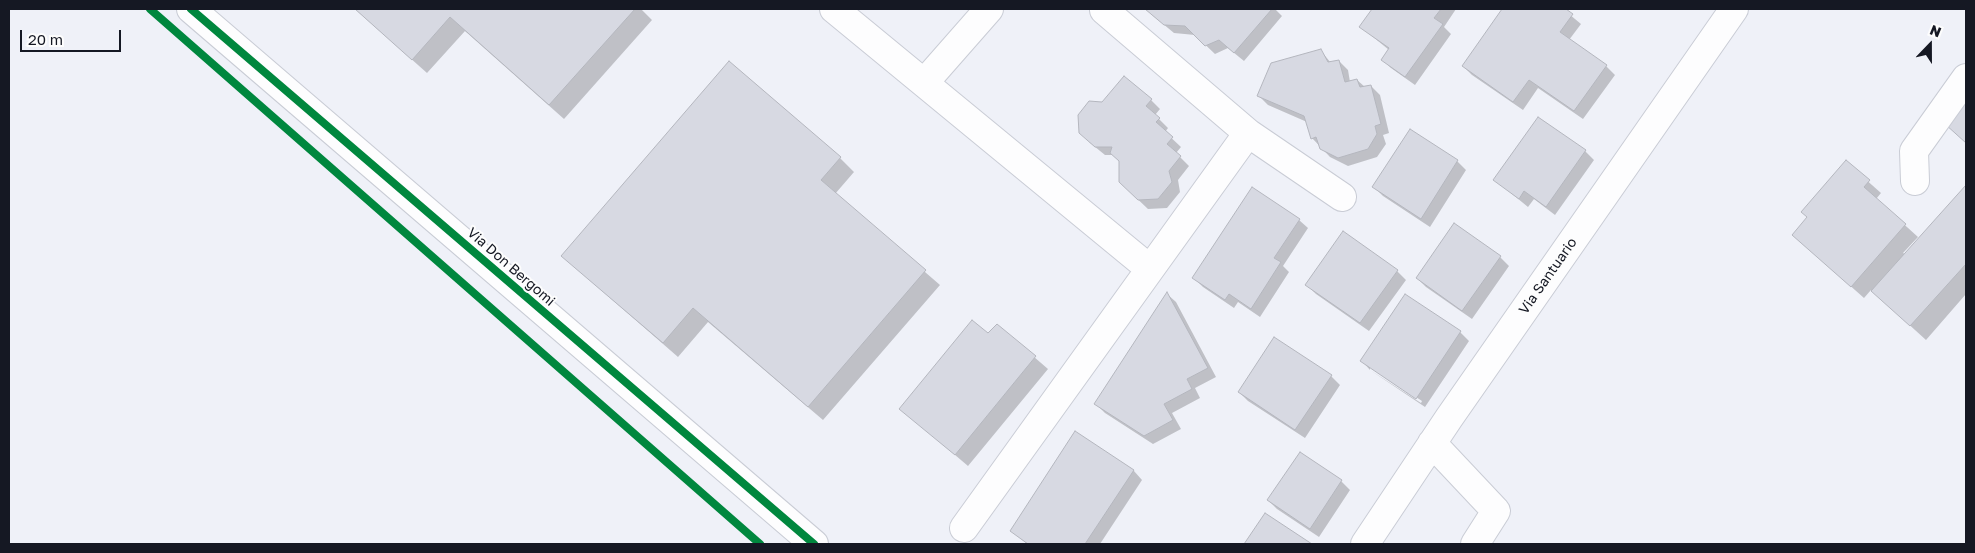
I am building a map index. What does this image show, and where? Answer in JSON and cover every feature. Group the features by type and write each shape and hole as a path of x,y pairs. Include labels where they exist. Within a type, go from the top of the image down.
{"street":[{"name":"Via Don Bergomi","path":"191,9 814,544"},
{"path":"834,9 1150,269"},
{"path":"924,83 989,9"},
{"name":"Via Santuario","path":"1365,544 1432,443 1734,9"},
{"path":"1104,10 1248,133 1342,197"},
{"path":"1915,181 1914,151 1966,78"},
{"path":"964,528 1248,133"},
{"path":"1432,443 1496,511 1475,544"}],"building":[{"path":"355,9 635,9 549,105 450,17 412,60"},
{"path":"1145,9 1272,9 1234,53 1219,40 1205,46 1185,26 1164,25"},
{"path":"1372,9 1441,9 1434,18 1443,24 1405,77 1381,60 1389,48 1359,27"},
{"path":"1502,9 1566,9 1573,14 1560,32 1607,65 1574,111 1529,80 1513,102 1462,66"},
{"path":"1321,49 1328,62 1339,60 1345,82 1357,79 1360,87 1371,85 1381,124 1375,126 1377,134 1368,149 1338,158 1320,149 1316,137 1311,139 1304,116 1257,96 1271,63"},
{"path":"729,61 841,157 821,180 926,270 808,407 693,308 663,343 561,256"},
{"path":"1124,76 1152,99 1146,106 1160,118 1156,122 1173,137 1167,144 1181,156 1169,171 1172,182 1158,199 1138,200 1119,182 1119,161 1110,153 1112,147 1095,147 1079,133 1078,115 1089,101 1102,102"},
{"path":"1966,100 1966,143 1945,124"},
{"path":"1538,117 1586,150 1546,207 1524,191 1519,199 1493,180"},
{"path":"1410,129 1458,160 1421,219 1372,187"},
{"path":"1846,160 1870,180 1864,187 1906,224 1851,287 1792,235 1807,217 1801,212"},
{"path":"1966,185 1966,264 1910,326 1871,291"},
{"path":"1252,187 1300,219 1274,258 1281,262 1251,309 1229,294 1225,300 1192,278"},
{"path":"1454,223 1501,256 1462,311 1416,278"},
{"path":"1343,231 1398,270 1360,323 1305,285"},
{"path":"1167,292 1208,368 1187,379 1192,389 1164,404 1173,420 1144,436 1094,404"},
{"path":"1405,294 1461,331 1416,399 1360,361"},
{"path":"972,320 988,333 997,324 1036,356 955,455 899,409"},
{"path":"1274,337 1332,375 1295,430 1238,392"},
{"path":"1075,431 1134,470 1085,544 1028,544 1010,531"},
{"path":"1300,452 1342,480 1310,529 1267,500"},
{"path":"1265,513 1312,544 1244,544"}],"cycle path":[{"path":"150,9 760,544"},
{"path":"191,9 814,544"}]}
